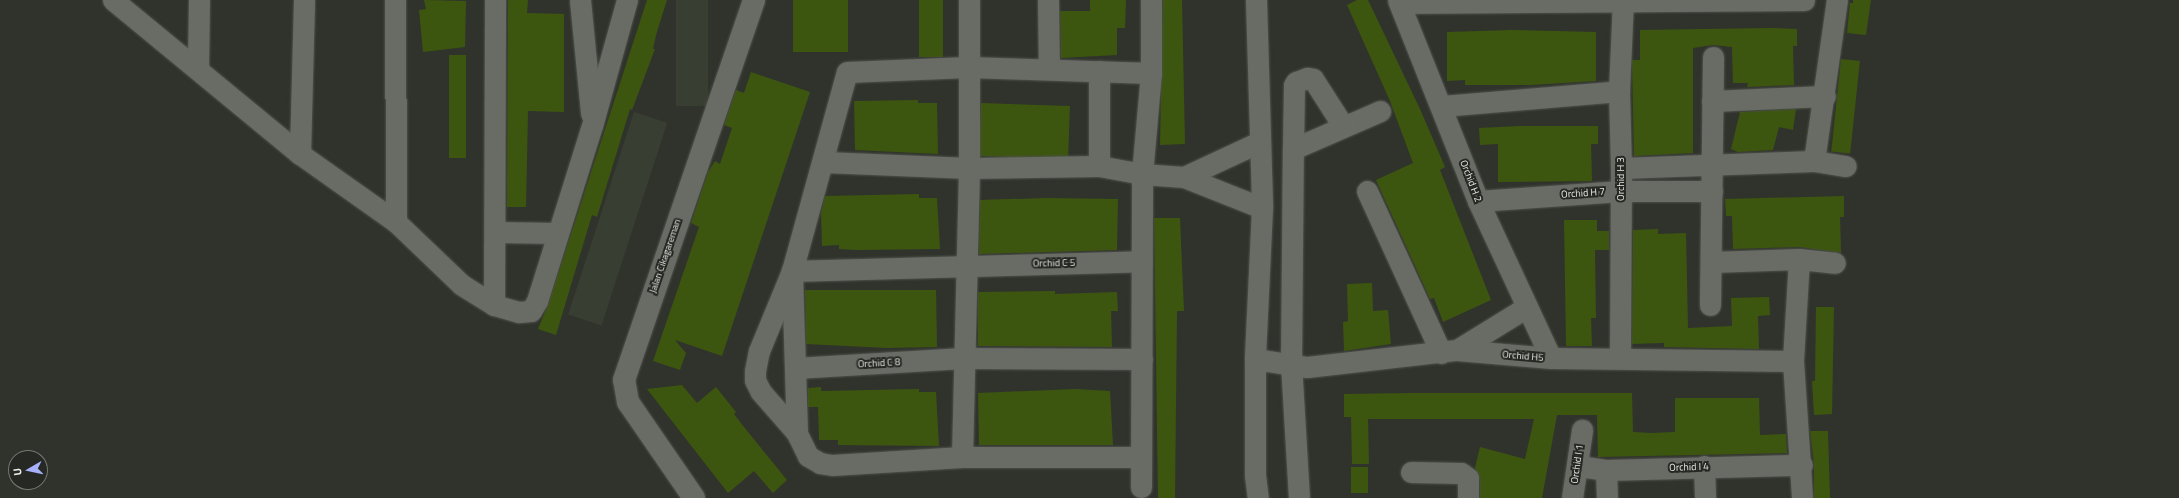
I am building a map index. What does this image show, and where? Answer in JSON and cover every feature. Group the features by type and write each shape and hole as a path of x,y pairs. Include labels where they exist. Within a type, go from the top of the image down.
{"street":[{"path":"113,0 198,68 300,154 396,222 462,285 494,305 519,312 531,311 537,301 556,233 592,126 627,0"},
{"path":"198,68 199,0"},
{"path":"300,154 304,0"},
{"path":"396,0 396,222"},
{"path":"494,305 495,0"},
{"path":"580,0 592,126"},
{"name":"Jalan Cikagareman","path":"694,498 628,402 624,380 754,0"},
{"path":"962,456 963,358 969,168 969,0"},
{"path":"1048,0 1049,69"},
{"path":"1141,487 1142,174 1151,73 1151,0"},
{"path":"1256,0 1252,146 1254,205 1255,475 1258,498"},
{"path":"1400,2 1804,0"},
{"path":"1814,161 1825,96 1837,0"},
{"name":"Orchid H 3","path":"1620,357 1621,168 1619,91 1623,1"},
{"name":"Orchid H 2","path":"1400,2 1478,201 1551,358"},
{"path":"1710,305 1713,57"},
{"path":"1140,457 962,456 832,465 820,463 808,456 797,433 761,392 755,380 759,351 792,271 824,162 847,72 968,67 1151,73"},
{"path":"1099,71 1099,166"},
{"path":"1299,498 1291,366 1292,149 1294,85 1300,79 1313,79 1343,126"},
{"path":"1442,106 1619,91"},
{"path":"1712,101 1825,96"},
{"path":"1292,149 1380,111"},
{"path":"1192,177 1252,146"},
{"path":"1621,168 1712,166 1814,161 1846,166"},
{"path":"824,162 969,168 1099,166 1142,174 1192,177 1254,205"},
{"path":"1367,191 1449,352 1527,307"},
{"name":"Orchid H 7","path":"1478,201 1621,191 1712,191"},
{"path":"495,232 556,233"},
{"path":"1711,262 1799,259 1835,262"},
{"path":"1799,259 1793,361 1802,465 1802,498"},
{"name":"Orchid C 5","path":"792,271 967,265 1142,262"},
{"path":"792,271 797,433"},
{"name":"Orchid H5","path":"1255,359 1291,366 1307,367 1449,352 1551,358 1620,357 1793,361"},
{"name":"Orchid C 8","path":"795,368 963,358 1142,359"},
{"name":"Orchid I 1","path":"1572,498 1578,466 1582,430"},
{"name":"Orchid I 4","path":"1578,466 1606,470 1704,466 1802,465"},
{"path":"1704,466 1705,498"},
{"path":"1606,470 1606,498"},
{"path":"1411,472 1461,474 1468,478 1468,498"}],"shaded area":[{"path":"676,0 708,0 708,106 676,106"},
{"path":"634,112 667,123 601,325 568,315"}],"building":[{"path":"424,0 466,1 465,47 423,52 419,10 426,9"},
{"path":"508,0 528,0 527,13 564,14 564,112 528,111 526,207 507,207"},
{"path":"647,0 667,0 656,35 653,49 655,49 632,110 630,109 597,217 592,215 556,335 538,329 548,305"},
{"path":"793,0 848,0 848,52 793,52"},
{"path":"919,0 943,0 943,57 919,57"},
{"path":"1090,0 1126,0 1125,28 1117,28 1117,55 1061,58 1060,11 1090,11"},
{"path":"1163,0 1182,0 1185,144 1160,145"},
{"path":"1357,0 1368,0 1420,109 1445,167 1440,170 1491,300 1443,322 1434,298 1430,299 1376,180 1413,163 1390,101 1347,5"},
{"path":"1853,0 1871,0 1866,35 1847,33 1850,3 1853,3"},
{"path":"1797,29 1797,46 1793,46 1794,85 1747,87 1748,83 1733,83 1732,47 1713,45 1693,48 1693,153 1634,156 1632,60 1640,60 1640,30"},
{"path":"1511,30 1596,32 1596,81 1531,85 1465,85 1465,80 1447,81 1447,32"},
{"path":"449,55 466,55 466,158 449,158"},
{"path":"1841,59 1860,61 1850,153 1831,151"},
{"path":"751,72 810,92 722,356 675,340 686,353 680,370 653,361 699,227 691,223 708,172 715,161 720,164 732,128 724,125 736,90 744,93"},
{"path":"918,100 918,103 937,103 938,154 855,150 854,101"},
{"path":"981,103 1070,106 1068,159 979,156"},
{"path":"1796,109 1793,130 1779,127 1773,150 1738,152 1731,149 1740,112"},
{"path":"1520,126 1598,126 1598,144 1591,144 1592,181 1498,182 1498,144 1480,145 1479,128"},
{"path":"919,194 919,198 937,198 940,249 857,250 839,249 839,245 822,246 821,213 825,196"},
{"path":"1844,196 1844,217 1840,217 1841,253 1799,247 1733,249 1732,216 1726,216 1725,199"},
{"path":"1046,198 1118,199 1117,250 979,254 980,200"},
{"path":"1154,218 1180,218 1184,311 1177,311 1175,498 1158,498"},
{"path":"1564,220 1597,220 1597,231 1609,231 1609,250 1595,250 1596,318 1591,318 1592,346 1566,346"},
{"path":"1658,229 1658,234 1686,233 1688,328 1732,326 1731,298 1769,297 1770,315 1758,316 1759,349 1664,347 1664,343 1632,344 1633,230"},
{"path":"1372,283 1373,311 1388,310 1391,344 1344,351 1343,322 1348,321 1347,284"},
{"path":"805,290 936,290 937,347 887,348 806,344"},
{"path":"1055,291 1055,294 1117,292 1118,311 1111,311 1112,347 978,346 978,292"},
{"path":"1816,307 1834,307 1832,414 1814,415 1812,381 1815,381"},
{"path":"682,385 697,403 716,387 736,412 734,414 787,480 773,493 754,471 728,493 647,389"},
{"path":"821,387 821,391 919,389 919,392 936,392 939,446 838,445 838,440 819,440 818,407 808,407 808,388"},
{"path":"1075,389 1110,391 1113,445 979,445 978,393"},
{"path":"1632,393 1633,432 1651,433 1675,432 1675,398 1759,398 1760,435 1786,434 1787,453 1598,457 1597,415 1557,415 1542,498 1480,498 1480,478 1475,468 1480,447 1525,459 1534,419 1368,419 1369,464 1352,464 1351,417 1344,417 1344,394"},
{"path":"1810,431 1828,431 1830,498 1814,498 1814,464"},
{"path":"1351,467 1368,467 1368,493 1351,493"}]}
